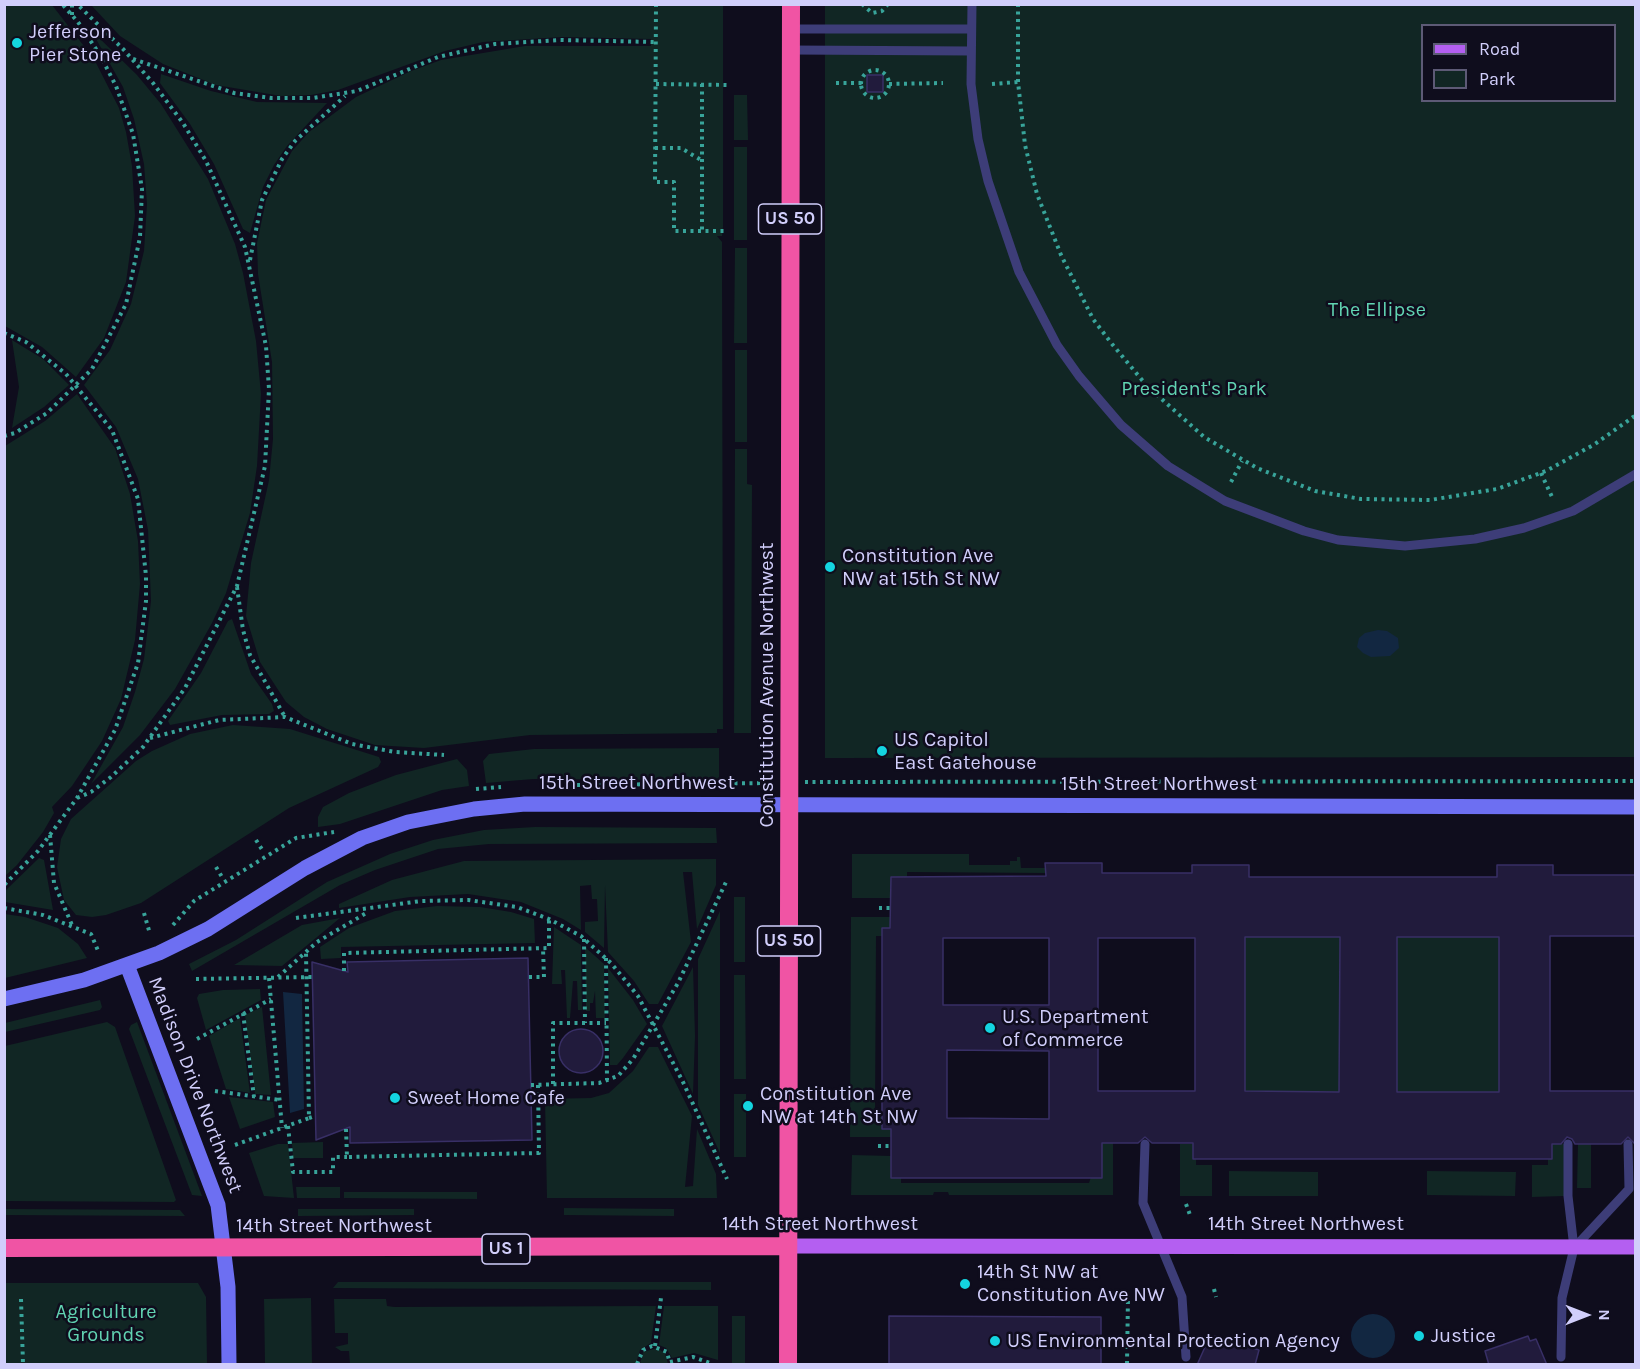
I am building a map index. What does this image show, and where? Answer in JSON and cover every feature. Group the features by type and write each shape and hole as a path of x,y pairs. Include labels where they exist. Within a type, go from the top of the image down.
{"highway":[{"name":"Constitution Avenue Northwest","path":"788,1365 791,4"},
{"name":"14th Street Northwest","path":"4,1248 788,1246"}],"main road":[{"name":"15th Street Northwest","path":"4,999 53,990 127,965 208,929 305,868 362,838 430,817 525,804 1635,807"},
{"name":"Madison Drive Northwest","path":"127,965 213,1190 225,1248 229,1365"},
{"name":"14th Street Northwest","path":"788,1246 1635,1247"}],"lane":[{"path":"972,4 970,51 972,96 988,181 1015,261 1036,308 1063,353 1121,425 1192,482 1225,501 1304,531 1338,540 1405,546 1466,540 1524,528 1574,511 1635,474"},
{"path":"791,29 971,29"},
{"path":"791,50 970,51"},
{"path":"1145,1143 1143,1203 1182,1297 1186,1357"},
{"path":"1561,1357 1562,1298 1574,1248 1568,1196 1568,1144"},
{"path":"1574,1248 1629,1189 1628,1144"}],"path":[{"path":"4,436 30,426 77,385 97,361 126,304 136,263 142,211 136,148 126,113 100,55 62,4"},
{"path":"72,4 72,15"},
{"path":"77,4 132,58 183,123 206,161 228,207 249,264 266,346 269,432 259,500 237,586 184,688 149,738 111,777 92,792 77,798"},
{"path":"656,4 655,182 674,182 674,231 728,231"},
{"path":"862,4 872,13 882,11 888,4"},
{"path":"1018,4 1018,82 1025,145 1037,194 1060,255 1094,319 1132,370 1155,394 1204,436 1242,461 1315,491 1387,501 1430,500 1474,494 1541,473 1595,444 1635,416"},
{"path":"132,58 201,84 258,97 313,98 347,93 438,57 495,44 560,40 656,42"},
{"path":"874,70 883,72 889,84 883,95 874,97 866,94 862,83 866,73 874,70"},
{"path":"992,84 1018,82"},
{"path":"836,83 862,83"},
{"path":"656,84 728,85"},
{"path":"702,84 702,231"},
{"path":"889,84 943,84"},
{"path":"249,264 262,200 282,159 295,141 347,93"},
{"path":"656,148 681,148 702,160"},
{"path":"4,333 26,342 77,385 112,430 133,481 146,576 144,625 138,663 115,729 77,798 16,876 4,885"},
{"path":"1231,482 1242,461"},
{"path":"1541,473 1552,497"},
{"path":"237,586 243,630 250,655 285,717"},
{"path":"149,738 219,720 285,717 361,746 395,752 444,755"},
{"path":"855,780 1635,781"},
{"path":"686,784 732,784"},
{"path":"50,834 54,883 72,926"},
{"path":"256,840 263,851"},
{"path":"216,867 222,877"},
{"path":"531,1085 599,1083 618,1076 633,1059 695,951 726,882"},
{"path":"296,918 421,902 468,900 517,907 549,919 584,939 606,958 638,996 683,1082 727,1179"},
{"path":"4,908 44,915 91,934 99,953"},
{"path":"879,908 891,908"},
{"path":"278,977 317,942 371,910"},
{"path":"144,913 150,934"},
{"path":"344,971 344,953 549,948 549,919"},
{"path":"584,939 585,1023"},
{"path":"529,977 544,977 543,948"},
{"path":"306,953 309,1118"},
{"path":"606,958 607,1080"},
{"path":"196,979 312,977"},
{"path":"268,978 282,1128"},
{"path":"197,1039 271,999"},
{"path":"243,1013 254,1097"},
{"path":"553,1084 553,1023 606,1023"},
{"path":"288,1126 293,1172 333,1172 333,1157 539,1153 538,1085"},
{"path":"215,1091 280,1100"},
{"path":"235,1145 315,1116"},
{"path":"346,1129 347,1157"},
{"path":"878,1146 891,1146"},
{"path":"1186,1204 1190,1215"},
{"path":"1214,1289 1216,1297"},
{"path":"1127,1365 1128,1296"},
{"path":"655,1346 661,1298"},
{"path":"21,1299 23,1365"},
{"path":"637,1365 643,1350 655,1346 667,1352 670,1363 693,1357 713,1365"}],"green space":[{"path":"4,5 52,5 94,59 119,108 126,132 132,166 135,216 126,282 104,338 76,377 42,347 5,326"},
{"path":"91,5 723,5 723,227 722,236 717,236 722,242 723,729 717,729 717,733 530,735 424,748 375,745 327,729 304,717 286,702 260,662 246,616 251,563 269,480 273,439 272,362 258,274 257,243 266,200 292,151 309,132 356,97 411,71 441,60 525,46 651,46 651,39 562,37 483,42 445,51 338,90 311,95 281,96 216,85 163,64 120,36"},
{"name":"President's Park","path":"825,5 1635,5 1635,757 825,758"},
{"path":"91,30 137,75 161,104 208,179 235,244 243,273 256,341 261,394 257,466 250,513 226,593 175,689 140,735 91,784 123,727 135,692 144,659 151,601 148,530 138,479 116,427 84,385 110,350 131,304 144,251 147,204 144,164 134,119 123,87"},
{"path":"161,74 211,91 257,102 327,103 287,146 274,165 263,187 250,233 243,229 214,164 190,124 160,83"},
{"path":"734,95 747,95 748,140 734,140"},
{"path":"734,147 747,147 747,240 734,240"},
{"path":"735,248 747,248 747,343 734,343"},
{"path":"12,340 43,359 69,385 44,407 12,428 19,387"},
{"path":"735,350 747,350 747,442 735,442"},
{"path":"77,394 115,448 130,494 138,541 140,584 135,640 121,699 102,741 72,786 52,807 54,813 43,832 17,865 5,876 5,446 45,421"},
{"path":"735,449 747,449 747,484 752,485 751,733 734,733"},
{"path":"232,619 251,674 272,704 274,711 269,714 222,715 170,725 168,721 201,673 228,621"},
{"path":"233,725 290,729 379,757 381,762 378,767 289,808 141,903 106,915 92,917 76,915 64,900 57,867 61,839 71,819 136,761 152,751 190,734"},
{"path":"719,748 719,779 712,780 533,779 486,783 483,761 489,754 534,749"},
{"path":"457,759 467,770 469,786 442,790 340,824 318,827 318,817 323,807 349,793 396,775"},
{"path":"535,827 716,828 717,843 489,844 438,849 375,870 340,885 192,971 189,964 236,940 327,882 390,854 433,840 484,830"},
{"path":"852,854 969,854 969,865 1010,865 1010,861 1017,861 1017,857 1020,857 1021,868 1045,868 1045,873 907,872 907,877 891,877 891,898 852,898"},
{"path":"39,858 44,860 53,910 5,902 5,891"},
{"path":"716,859 716,885 697,929 692,872 683,872 691,942 658,1004 649,1004 634,981 608,952 605,885 604,948 585,932 585,922 598,921 597,899 592,899 591,885 580,886 581,930 563,919 521,902 468,894 410,897 339,908 339,904 392,880 464,861"},
{"path":"734,897 745,897 745,962 734,962"},
{"path":"437,906 480,907 511,912 534,919 535,943 341,947 341,958 321,959 320,947 349,928 395,911"},
{"path":"720,911 720,1153 698,1105 698,959"},
{"path":"5,914 25,917 58,928 78,944 87,958 5,978"},
{"path":"851,917 891,917 890,928 882,936 876,936 875,1117 882,1117 882,1129 891,1129 891,1137 850,1137"},
{"path":"340,918 282,966 234,965 302,925"},
{"path":"554,927 581,945 582,1010 578,1010 577,981 573,981 570,1018 567,1018 565,970 561,970 562,984 552,984"},
{"path":"1245,937 1340,937 1339,1092 1245,1091"},
{"path":"1397,937 1499,937 1499,1092 1397,1092"},
{"path":"585,947 604,964 605,1018 596,1018 595,991 593,1003 590,1003 590,1011 586,1011"},
{"path":"693,967 695,1036 693,1094 662,1026"},
{"path":"608,968 633,1000 647,1024 617,1065 610,1065"},
{"path":"734,975 745,975 746,1079 734,1079"},
{"path":"260,989 261,1000 206,1030 197,998 199,994 223,990"},
{"path":"100,1000 102,1007 100,1010 5,1032 5,1023"},
{"path":"262,1007 271,1095 255,1094 245,1015"},
{"path":"240,1018 250,1093 226,1089 209,1036"},
{"path":"107,1022 115,1027 176,1200 174,1202 5,1201 5,1046"},
{"path":"137,1022 202,1196 192,1195 129,1029"},
{"path":"649,1047 658,1047 692,1116 685,1187 693,1186 697,1129 716,1174 717,1198 547,1198 545,1099 591,1098 609,1093 633,1071"},
{"path":"734,1094 746,1094 746,1157 734,1157"},
{"path":"229,1097 273,1102 275,1117 240,1129"},
{"path":"323,1142 323,1158 293,1158 292,1143"},
{"path":"1102,1143 1113,1143 1113,1195 949,1195 948,1192 934,1192 933,1195 851,1195 852,1155 891,1156 891,1178 901,1178 901,1183 1089,1183"},
{"path":"278,1144 288,1144 294,1198 264,1196 249,1153"},
{"path":"1180,1144 1193,1144 1193,1158 1196,1159 1196,1165 1212,1165 1212,1196 1180,1196"},
{"path":"1552,1144 1564,1144 1564,1196 1532,1197 1532,1165 1548,1165 1548,1159 1552,1159"},
{"path":"1578,1144 1591,1144 1591,1188 1577,1188"},
{"path":"1229,1171 1318,1172 1318,1196 1229,1196"},
{"path":"1427,1171 1516,1172 1515,1196 1427,1195"},
{"path":"296,1187 340,1187 340,1198 297,1198"},
{"path":"344,1192 477,1192 477,1199 344,1198"},
{"path":"564,1208 674,1209 674,1216 564,1215"},
{"path":"5,1209 180,1210 185,1216 5,1215"},
{"path":"298,1209 414,1209 414,1215 298,1216"},
{"path":"338,1282 711,1282 711,1290 333,1288"},
{"name":"Agriculture Grounds","path":"5,1283 198,1283 206,1297 207,1364 5,1364"},
{"path":"311,1298 312,1364 265,1364 264,1299"},
{"path":"334,1299 386,1299 387,1306 394,1307 656,1306 651,1343 640,1350 636,1364 350,1364 349,1351 341,1351 335,1347 348,1344 348,1333 335,1333"},
{"path":"664,1306 718,1306 718,1360 694,1353 672,1358 666,1348 659,1345"},
{"path":"732,1316 745,1316 745,1364 732,1364"},
{"path":"657,1348 665,1353 668,1364 640,1364 643,1352"}],"water":[{"path":"1378,630 1387,631 1398,638 1399,648 1390,656 1371,657 1357,647 1359,638 1365,633"},
{"path":"283,992 302,994 304,1109 290,1113"},
{"path":"1373,1314 1389,1320 1395,1336 1389,1352 1373,1358 1357,1352 1351,1336 1357,1320"}],"building":[{"path":"867,75 883,75 883,92 867,92"},
{"name":"U.S. Department of Commerce","path":"1045,863 1102,863 1102,873 1192,873 1192,865 1249,865 1249,877 1497,877 1497,865 1553,865 1553,875 1635,875 1635,936 1550,936 1550,1091 1635,1091 1635,1144 1628,1137 1621,1144 1575,1144 1567,1137 1561,1144 1552,1144 1552,1159 1193,1159 1193,1143 1152,1143 1145,1137 1138,1143 1102,1143 1102,1178 891,1178 891,1129 882,1129 882,928 890,928 891,877 1046,876","holes":["1245,937 1340,937 1339,1092 1245,1091","1397,937 1499,937 1499,1092 1397,1092","943,938 1049,938 1049,1005 943,1005","1098,938 1195,938 1195,1091 1098,1091","947,1050 1049,1051 1049,1119 947,1118"]},
{"path":"528,958 532,1140 350,1143 350,1127 316,1140 312,962 348,972 347,962"},
{"path":"581,1029 597,1035 603,1051 597,1067 581,1073 565,1067 559,1051 565,1035"},
{"name":"US Environmental Protection Agency","path":"889,1316 1101,1317 1101,1365 889,1365"},
{"path":"1215,1336 1259,1350 1255,1365 1197,1365 1209,1338 1214,1340"},
{"path":"1528,1336 1530,1341 1536,1339 1547,1365 1489,1365 1485,1351"}],"place":[{"name":"Jefferson Pier Stone","path":"17,43"},
{"name":"Constitution Ave NW at 15th St NW","path":"830,567"},
{"name":"US Capitol East Gatehouse","path":"882,751"},
{"name":"U.S. Department of Commerce","path":"990,1028"},
{"name":"Sweet Home Cafe","path":"395,1098"},
{"name":"Constitution Ave NW at 14th St NW","path":"748,1106"},
{"name":"14th St NW at Constitution Ave NW","path":"965,1284"},
{"name":"Justice","path":"1419,1336"},
{"name":"US Environmental Protection Agency","path":"995,1341"}],"park label":[{"name":"The Ellipse","path":"1377,310"}]}
